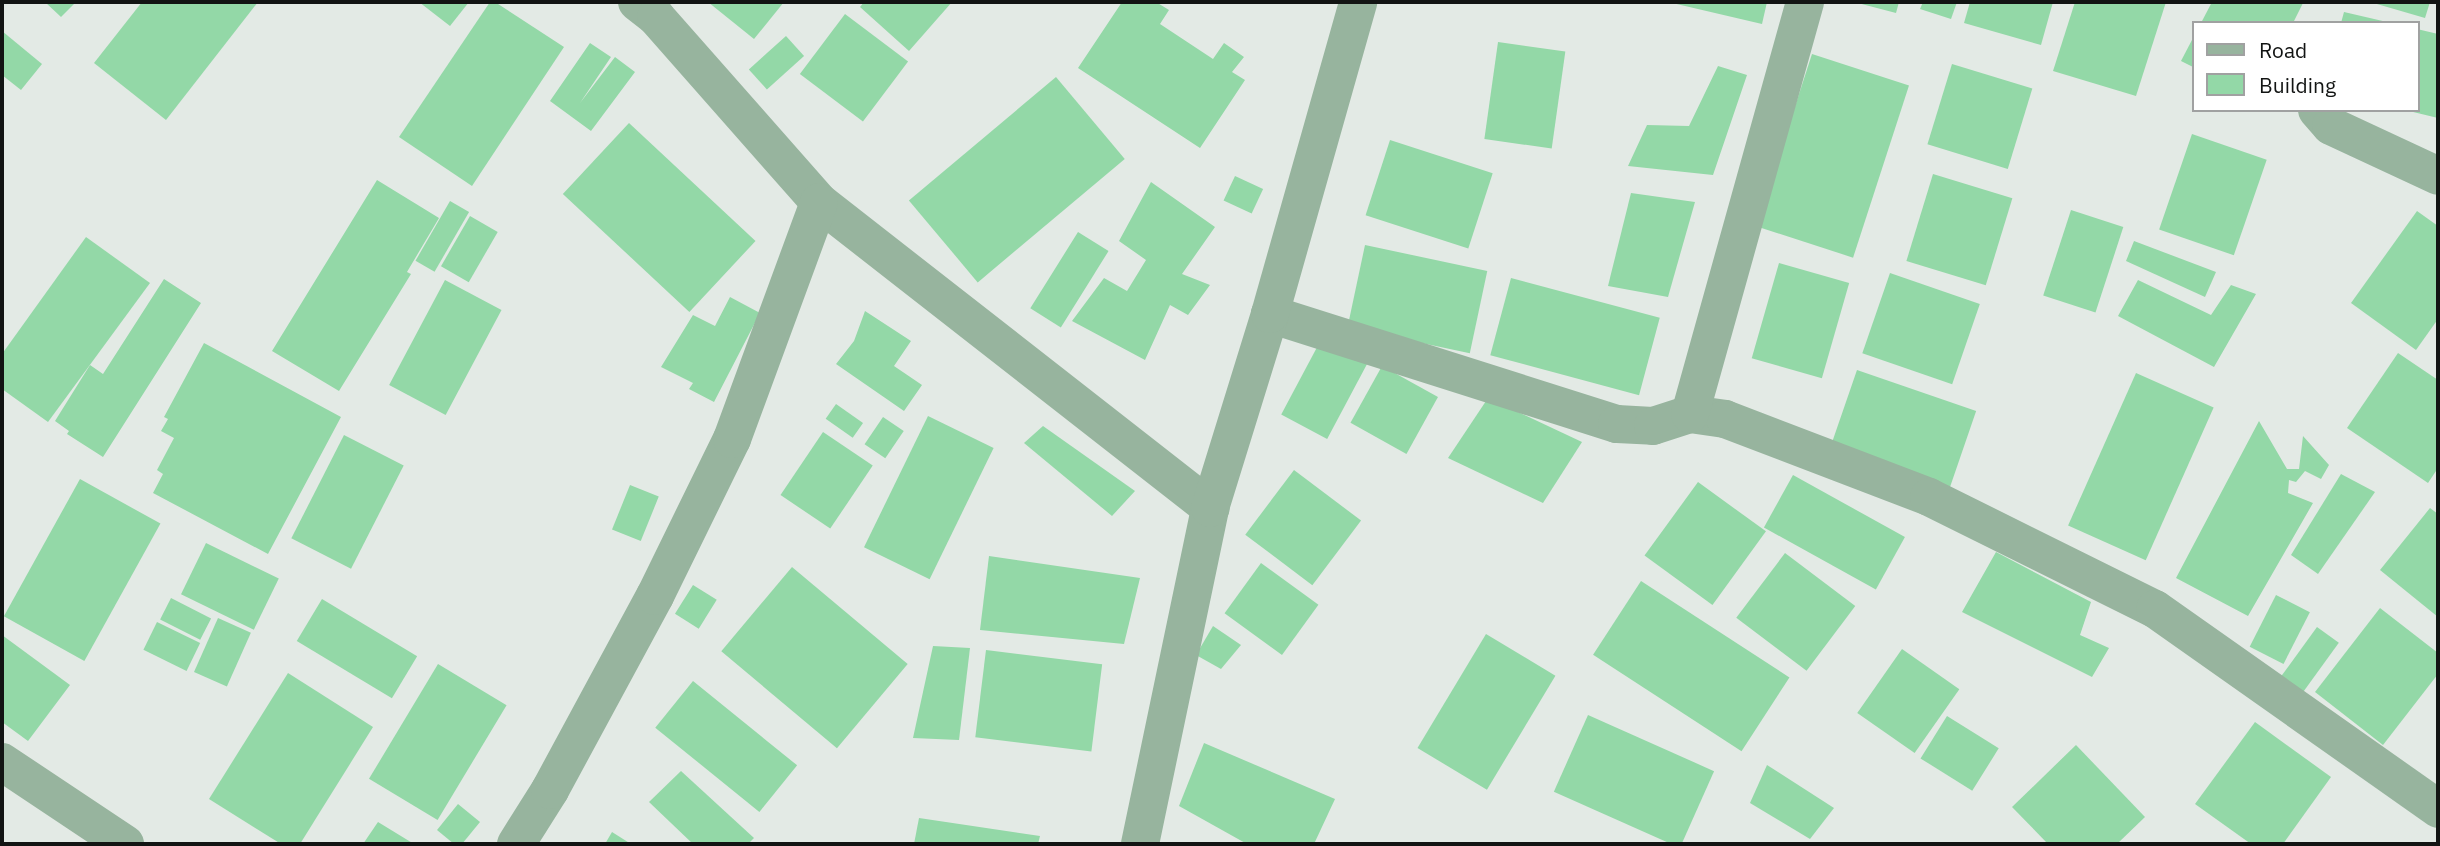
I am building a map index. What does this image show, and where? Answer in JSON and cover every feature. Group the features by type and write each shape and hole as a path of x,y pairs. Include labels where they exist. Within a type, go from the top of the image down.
{"street":[{"path":"637,2 656,17 819,202 1210,508"},
{"path":"1140,844 1210,508 1270,314 1358,2"},
{"path":"1690,414 1805,2"},
{"path":"2319,112 2331,126 2438,176"},
{"path":"516,844 550,790 655,596 732,439 819,202"},
{"path":"1270,314 1617,424 1653,426 1690,414 1726,419 1929,497 2155,610 2438,809"},
{"path":"2,762 125,844"}],"building":[{"path":"45,2 76,2 61,17"},
{"path":"142,2 258,2 166,120 94,63"},
{"path":"419,2 469,2 450,26"},
{"path":"490,2 495,2 564,47 472,186 399,137"},
{"path":"708,2 784,2 754,39"},
{"path":"864,2 952,2 909,51 860,7"},
{"path":"1122,2 1156,2 1169,10 1160,24 1213,59 1224,43 1244,57 1232,72 1245,80 1200,148 1078,68"},
{"path":"1668,2 1767,2 1762,24"},
{"path":"1854,2 1899,2 1896,13"},
{"path":"1923,2 1957,2 1951,19 1920,9"},
{"path":"1970,2 2053,2 2041,45 1964,23"},
{"path":"2075,2 2166,2 2136,96 2053,71"},
{"path":"2212,2 2303,3 2294,21 2202,21"},
{"path":"2370,2 2430,2 2425,18"},
{"path":"2344,12 2383,21 2342,21"},
{"path":"845,14 908,62 863,121 800,74"},
{"path":"2419,29 2438,34 2438,118 2413,112 2419,112"},
{"path":"2,31 42,64 21,90 2,75"},
{"path":"786,36 804,56 767,90 749,69"},
{"path":"2192,40 2192,66 2181,61"},
{"path":"1498,42 1565,51 1552,149 1484,139"},
{"path":"590,43 611,57 580,103 615,57 635,72 591,131 550,101"},
{"path":"1812,54 1909,86 1853,258 1756,226"},
{"path":"1952,64 2032,89 2008,169 1927,144"},
{"path":"1718,66 1747,75 1713,175 1628,166 1647,125 1689,126"},
{"path":"1056,77 1125,159 978,282 909,200"},
{"path":"629,123 756,241 689,312 563,194"},
{"path":"2192,134 2267,160 2234,255 2159,229"},
{"path":"1390,140 1493,173 1468,249 1366,215"},
{"path":"1933,174 2012,198 1986,285 1906,261"},
{"path":"1235,176 1263,189 1252,214 1224,200"},
{"path":"377,180 439,218 407,272 411,274 339,391 272,351"},
{"path":"1151,182 1215,227 1182,274 1210,285 1188,315 1170,305 1145,360 1072,321 1104,278 1127,291 1146,260 1119,241"},
{"path":"1631,193 1695,202 1668,297 1608,286"},
{"path":"450,201 469,212 435,272 416,261"},
{"path":"2071,210 2123,227 2095,313 2043,296"},
{"path":"2417,211 2438,226 2438,319 2416,350 2351,303"},
{"path":"470,216 498,232 469,282 441,266"},
{"path":"1078,232 1109,251 1061,327 1030,308"},
{"path":"86,237 150,283 48,422 2,389 2,354"},
{"path":"2134,241 2216,272 2205,297 2126,261"},
{"path":"1365,245 1487,271 1470,353 1348,327"},
{"path":"1779,263 1849,283 1822,378 1752,358"},
{"path":"1890,273 1980,304 1952,384 1862,353"},
{"path":"1511,278 1660,318 1639,395 1490,355"},
{"path":"164,279 201,303 103,457 67,434 69,431 55,421 90,365 103,374"},
{"path":"445,280 502,310 446,415 389,385"},
{"path":"2138,280 2211,315 2231,285 2256,294 2214,367 2118,316"},
{"path":"730,297 760,313 714,402 689,389 693,383 661,367 693,315 715,326"},
{"path":"865,311 911,341 894,366 922,385 904,411 836,364 854,341"},
{"path":"1323,336 1369,360 1327,439 1281,415"},
{"path":"204,343 341,417 268,554 153,493 163,474 157,470 174,438 161,431 168,419 164,417"},
{"path":"2398,353 2438,380 2438,468 2428,483 2347,428"},
{"path":"1382,366 1438,397 1406,454 1350,423"},
{"path":"1857,370 1976,411 1948,491 1829,450"},
{"path":"2136,373 2214,408 2146,560 2068,526"},
{"path":"1488,398 1582,442 1543,503 1448,458"},
{"path":"836,404 863,423 853,438 826,419"},
{"path":"928,416 994,448 930,579 864,547"},
{"path":"883,417 904,431 885,458 865,444"},
{"path":"2259,421 2287,469 2299,469 2303,436 2329,465 2321,479 2305,471 2296,482 2289,480 2288,493 2313,503 2248,616 2176,578"},
{"path":"1043,426 1135,491 1112,516 1024,443"},
{"path":"823,432 873,466 830,529 781,495"},
{"path":"344,435 404,465 351,569 291,538"},
{"path":"1294,470 1361,521 1312,585 1245,535"},
{"path":"2341,474 2375,492 2318,574 2291,555"},
{"path":"1793,475 1905,537 1876,590 1764,527"},
{"path":"80,479 160,524 84,661 4,616"},
{"path":"1698,482 1766,531 1712,605 1645,556"},
{"path":"630,485 659,497 641,541 612,530"},
{"path":"2430,508 2438,514 2438,617 2380,570"},
{"path":"206,543 279,579 254,630 181,594"},
{"path":"1996,552 2091,602 2080,635 2109,648 2092,677 1962,612"},
{"path":"1785,553 1855,606 1807,671 1736,618"},
{"path":"989,556 1140,578 1124,644 980,630"},
{"path":"1261,563 1318,605 1282,655 1225,613"},
{"path":"792,567 908,664 837,748 721,651"},
{"path":"1641,581 1789,677 1742,751 1593,655"},
{"path":"693,585 717,600 699,629 675,614"},
{"path":"2276,595 2310,612 2284,664 2250,647"},
{"path":"171,598 211,618 200,640 160,619"},
{"path":"322,599 417,656 392,698 297,641"},
{"path":"2380,608 2438,653 2438,674 2383,745 2315,692"},
{"path":"218,618 251,633 227,687 194,672"},
{"path":"157,622 200,643 187,671 143,650"},
{"path":"1213,626 1241,645 1221,669 1196,655"},
{"path":"2317,627 2339,643 2303,692 2281,676"},
{"path":"1486,634 1555,676 1487,790 1417,748"},
{"path":"2,635 70,685 28,741 2,722"},
{"path":"933,646 970,648 959,740 913,738"},
{"path":"1902,649 1959,689 1915,753 1857,713"},
{"path":"986,650 1102,664 1091,752 975,737"},
{"path":"438,664 507,705 438,820 369,779"},
{"path":"288,673 373,727 300,844 281,844 209,799"},
{"path":"693,681 797,765 759,812 655,728"},
{"path":"1588,715 1714,771 1682,844 1671,844 1554,792"},
{"path":"1947,716 1999,748 1972,791 1921,758"},
{"path":"2255,722 2331,777 2283,844 2251,844 2195,804"},
{"path":"1204,743 1335,799 1314,844 1247,844 1179,806"},
{"path":"2076,745 2145,817 2117,844 2048,844 2012,807"},
{"path":"1767,765 1834,808 1810,839 1750,803"},
{"path":"681,771 754,838 748,844 693,844 649,802"},
{"path":"458,804 480,822 462,844 454,844 437,830"},
{"path":"919,818 1040,836 1038,844 914,844"},
{"path":"378,822 414,844 363,844"},
{"path":"612,832 631,844 605,844"}]}
